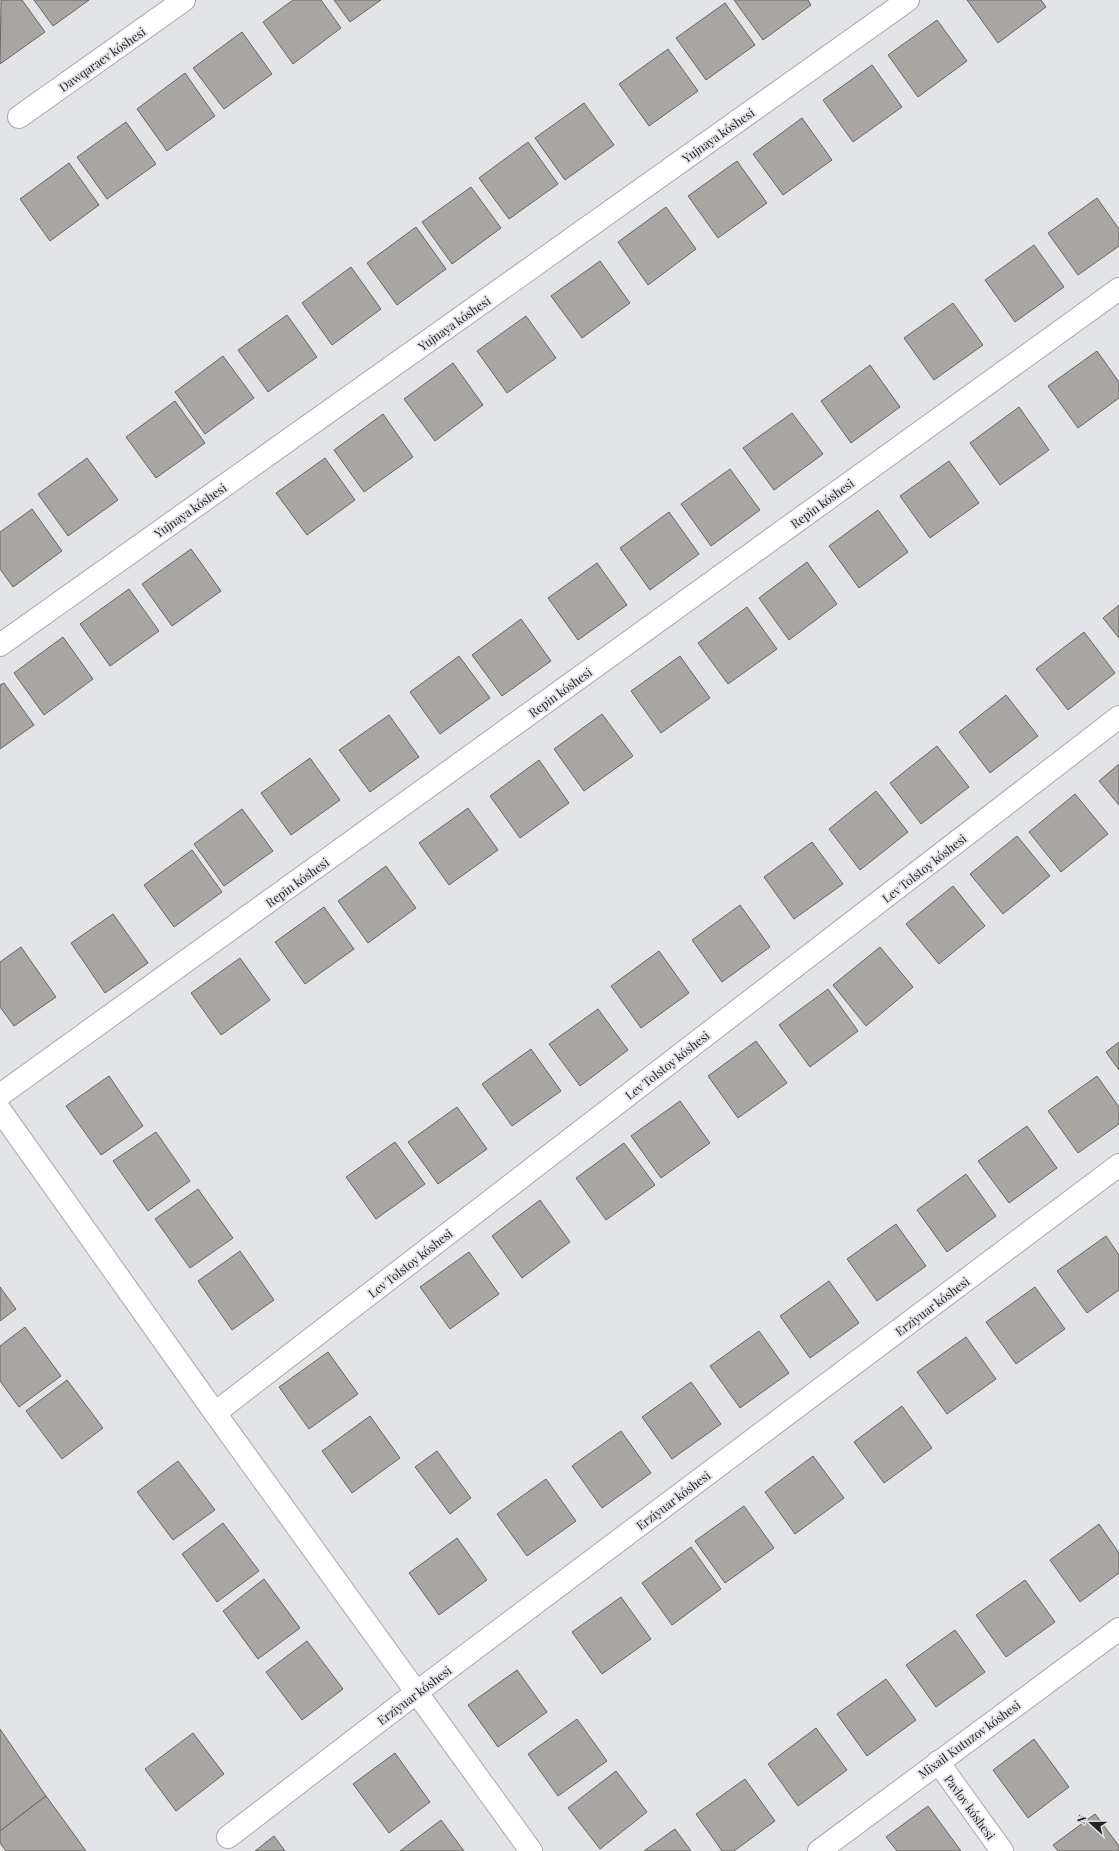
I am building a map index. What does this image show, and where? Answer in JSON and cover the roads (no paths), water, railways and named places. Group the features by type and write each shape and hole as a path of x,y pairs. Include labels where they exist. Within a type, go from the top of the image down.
{"street":[{"name":"Dawqaraev kóshesi","path":"19,117 184,0"},
{"name":"Yujnaya kóshesi","path":"0,645 908,0"},
{"name":"Repin kóshesi","path":"0,1096 1119,289"},
{"name":"Lev Tolstoy kóshesi","path":"215,1413 1119,717"},
{"path":"0,1110 215,1413 531,1851"},
{"name":"Erziyuar kóshesi","path":"228,1837 417,1692 1119,1165"},
{"name":"Mixail Kutuzov kóshesi","path":"819,1851 1119,1629"},
{"name":"Pavlov kóshesi","path":"938,1762 1002,1851"}]}
